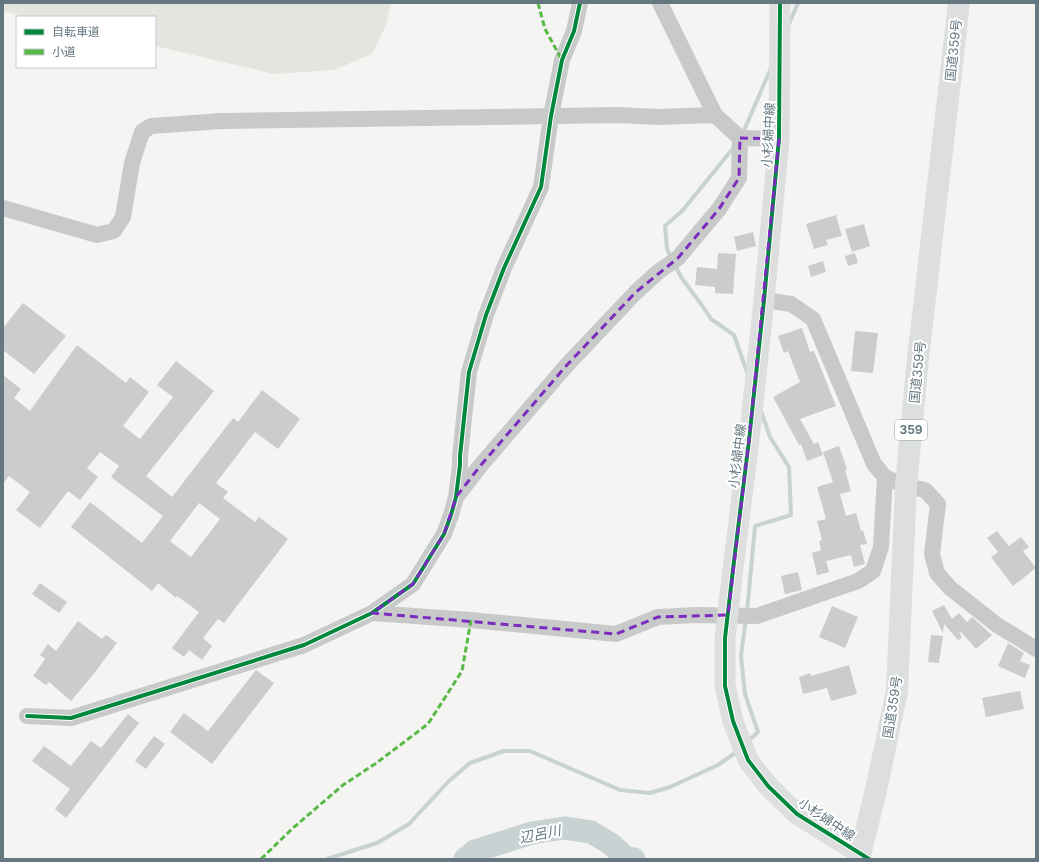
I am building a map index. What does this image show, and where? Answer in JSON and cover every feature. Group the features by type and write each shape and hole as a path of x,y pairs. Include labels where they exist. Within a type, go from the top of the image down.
{"highway":[{"name":"国道359号","path":"863,857 897,691 906,486 918,358 959,3"}],"main road":[{"name":"小杉婦中線","path":"780,3 779,139 764,300 726,638 725,686 733,722 748,760 768,786 797,814 863,857"}],"street":[{"path":"27,716 71,718 304,645 372,613 413,584 444,534 451,515 456,497 469,372 486,315 504,268 541,187 551,116 562,60 574,31 580,3"},
{"path":"660,3 715,115 740,138 779,139"},
{"path":"3,208 97,235 114,232 123,217 132,163 142,132 151,126 222,122 618,115 658,117 715,115"},
{"path":"456,497 481,465 566,366 636,292 658,272 678,258 719,209 739,178 740,138"},
{"path":"764,300 791,304 813,319 874,464 885,478 906,486 925,490 938,504 932,554 937,573 950,588 997,625 1036,649"},
{"path":"372,613 471,620 616,634 658,617 696,615 757,616 858,581 874,571 881,547 885,478"}],"highlighted area":[{"path":"740,138 779,139 749,440 728,615 658,617 616,634 372,613 413,584 444,534 456,497 481,465 566,366 636,292 678,258 719,209 739,178"}],"shaded area":[{"path":"3,3 391,3 386,25 372,54 334,70 274,74 156,46 156,16 24,16 3,11"}],"building":[{"path":"836,215 842,236 826,240 828,245 814,249 806,224"},
{"path":"864,224 870,246 852,252 845,229"},
{"path":"753,232 756,246 737,251 734,237"},
{"path":"718,253 736,254 733,294 715,293 715,287 695,285 697,267 717,269"},
{"path":"855,253 858,263 848,266 845,256"},
{"path":"823,261 826,272 811,277 808,266"},
{"path":"23,303 66,336 34,374 3,350 3,328"},
{"path":"802,328 810,352 814,351 836,406 800,419 814,444 818,442 823,455 807,461 801,444 799,445 773,397 800,382 788,351 784,353 778,336"},
{"path":"855,331 878,333 873,373 851,371"},
{"path":"77,345 126,383 130,377 149,392 123,426 140,439 173,397 157,385 176,361 214,391 146,476 172,497 233,418 238,422 262,390 300,419 278,449 255,432 216,483 228,492 223,498 255,522 259,517 288,539 224,623 218,619 203,638 212,646 202,660 189,650 184,657 172,648 199,612 177,596 176,598 158,583 152,591 71,527 90,502 142,543 163,516 111,477 119,466 100,452 87,468 98,477 80,500 68,491 40,528 16,510 30,492 9,476 3,484 3,375 21,389 14,398 30,411","holes":["199,503 220,519 191,557 170,541"]},
{"path":"839,446 847,469 845,470 851,491 840,494 846,516 856,513 861,531 863,530 867,544 860,545 865,564 854,567 851,555 826,561 829,572 817,575 812,553 821,550 819,541 822,540 817,521 826,519 817,487 833,482 823,452"},
{"path":"997,531 1009,546 1021,537 1029,547 1023,551 1036,568 1013,586 991,557 998,552 987,538"},
{"path":"798,572 802,590 785,594 781,576"},
{"path":"40,583 67,602 59,613 32,594"},
{"path":"944,605 952,619 959,613 967,622 972,617 992,635 976,649 960,631 959,632 962,638 958,640 944,624 943,633 932,611"},
{"path":"832,606 858,617 845,648 819,637"},
{"path":"78,621 102,639 106,635 117,643 71,701 49,682 46,685 33,676 45,659 40,655 48,644 56,651"},
{"path":"931,635 943,636 939,663 928,662"},
{"path":"1008,643 1024,653 1020,661 1030,665 1025,678 998,666"},
{"path":"849,665 857,694 831,701 827,688 803,694 799,677 810,673 811,676"},
{"path":"256,670 274,683 212,764 170,732 184,713 208,731"},
{"path":"1020,691 1024,709 986,717 982,698"},
{"path":"128,714 139,723 66,818 55,809 70,789 32,761 44,746 71,766 91,741 101,748"},
{"path":"154,736 165,744 146,769 135,761"}],"waterway":[{"path":"788,26 798,3"},
{"path":"742,135 771,68"},
{"path":"672,259 667,249 665,226 683,210 734,147"},
{"path":"675,265 681,277 711,319 734,335 748,375"},
{"path":"747,612 755,526 791,515 789,467 770,437 761,411"},
{"path":"746,618 741,656 745,694 758,732 747,742"},
{"path":"327,859 377,843 409,824 449,781 470,763 504,751 530,751 620,790 650,793 670,787 718,765 738,751"},
{"name":"辺呂川","path":"465,859 475,851 532,833 564,828 591,832 611,844 626,858 634,859"}],"marked path":[{"path":"538,3 545,29 562,60"},
{"path":"261,859 293,828 343,785 375,764 428,724 462,671 471,620"}],"cycle path":[{"path":"27,716 71,718 304,645 372,613 413,584 444,534 451,515 456,497 469,372 486,315 504,268 541,187 551,116 562,60 574,31 580,3"},
{"path":"780,3 779,139 749,440 725,638 725,686 733,721 748,760 768,786 797,814 869,859"}]}
